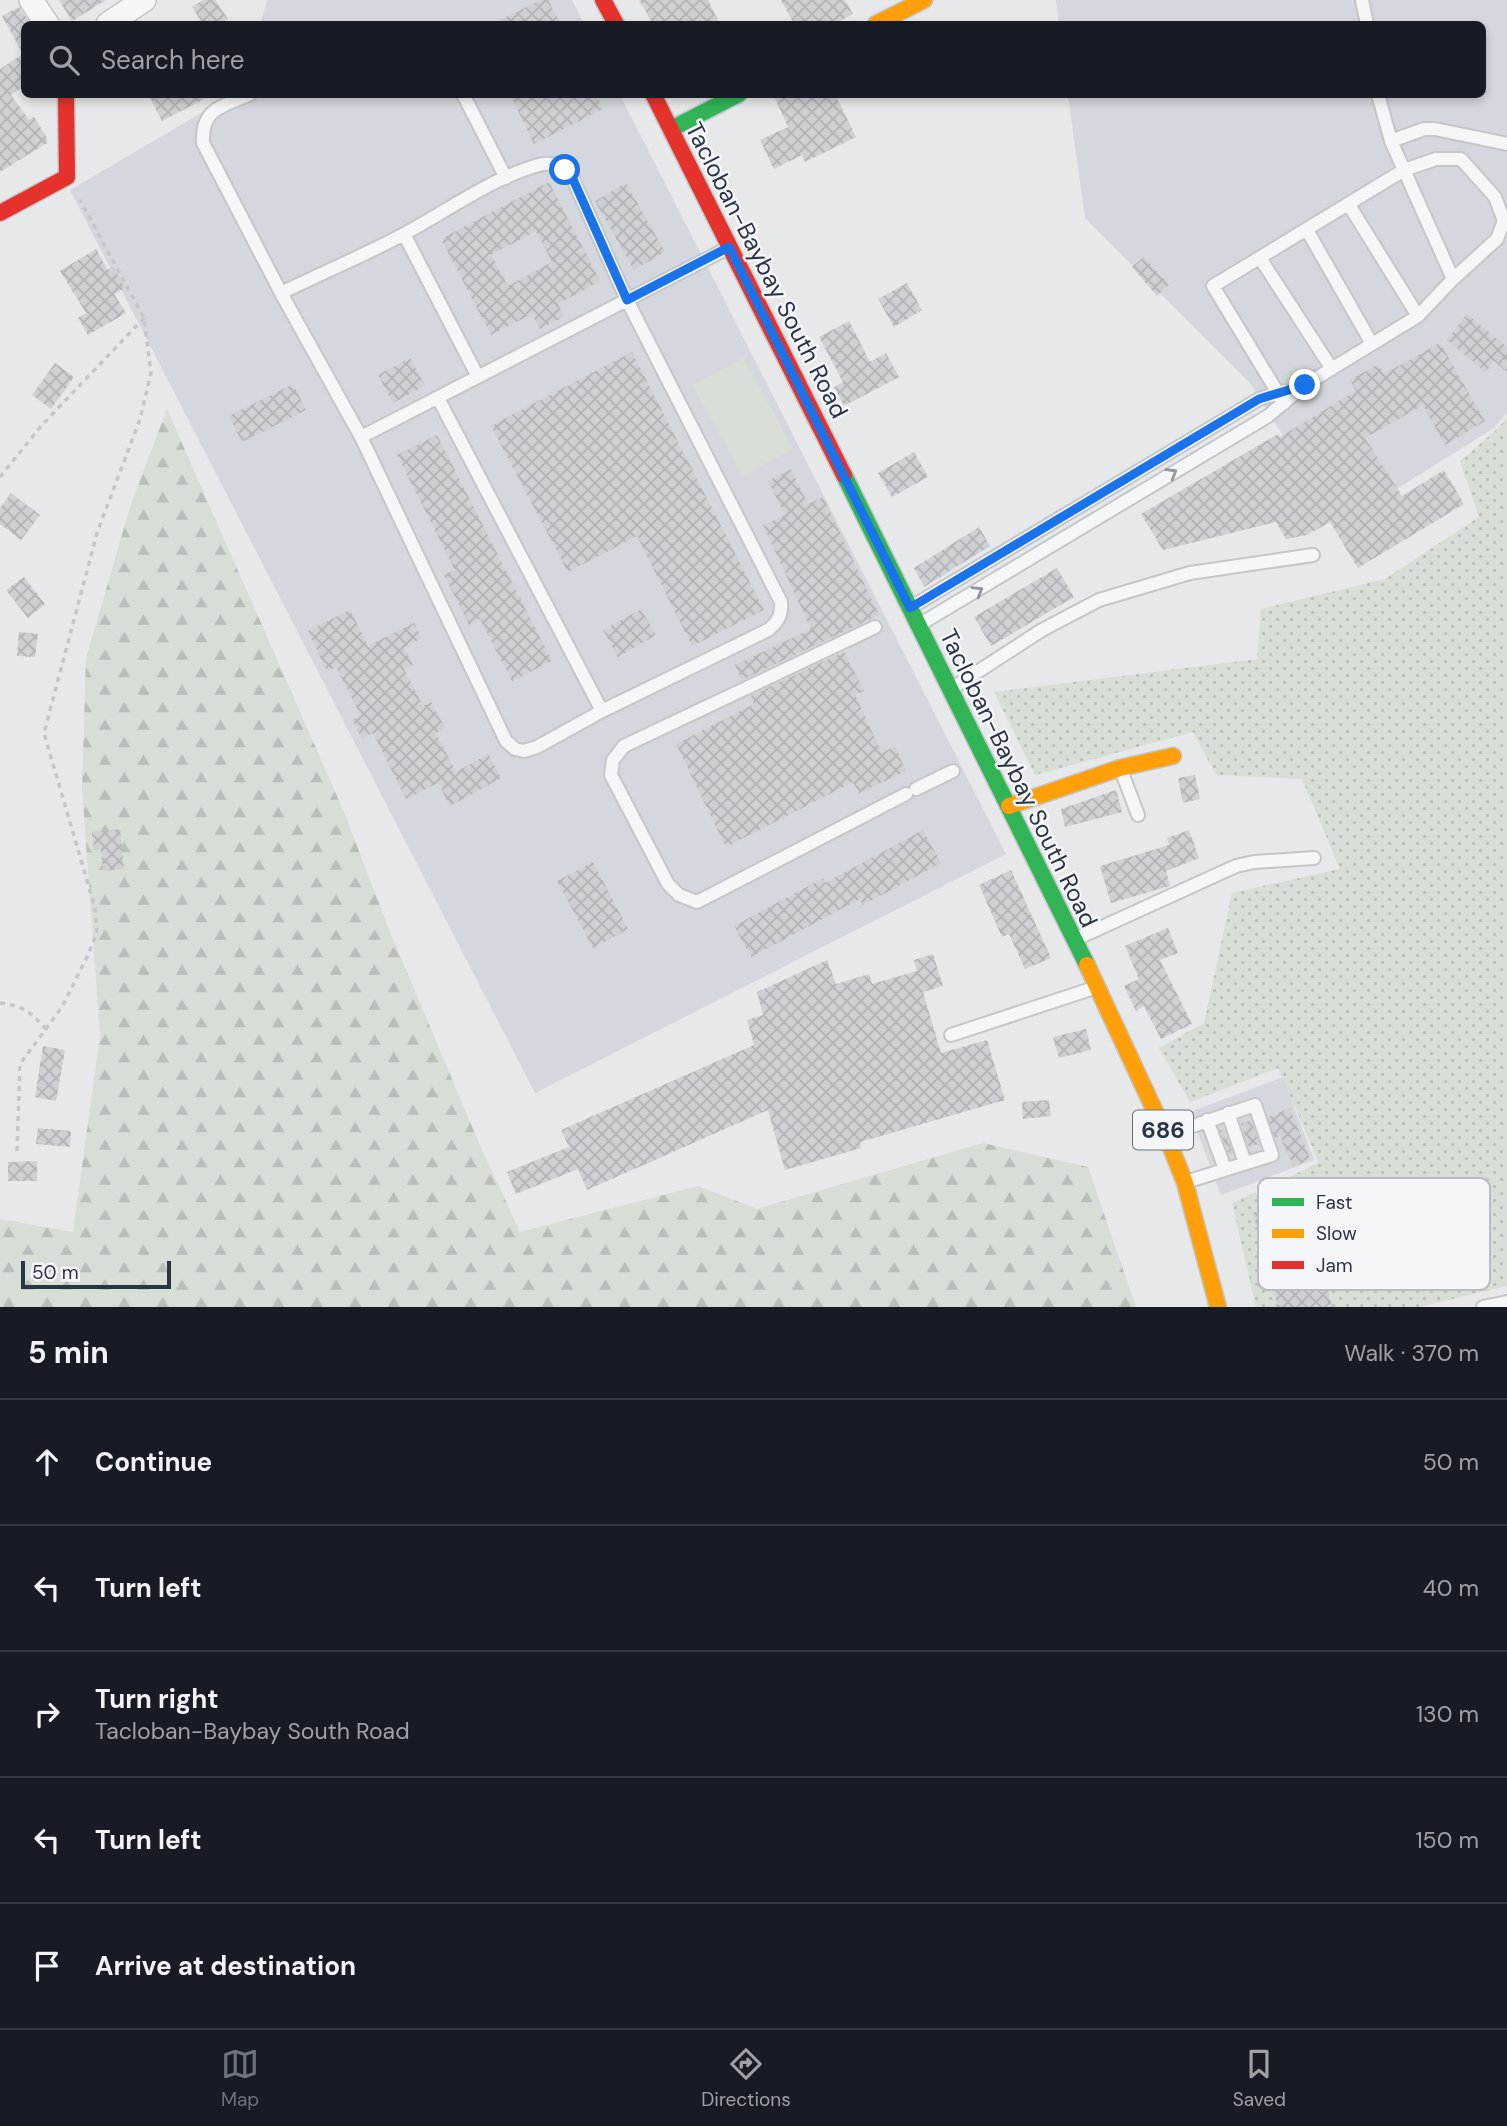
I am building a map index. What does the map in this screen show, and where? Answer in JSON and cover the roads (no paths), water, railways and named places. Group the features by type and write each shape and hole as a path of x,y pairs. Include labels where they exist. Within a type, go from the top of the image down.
{"main road":[{"path":"603,0 614,21"},
{"path":"882,21 924,0"},
{"path":"0,213 67,177 66,98"},
{"name":"Tacloban-Baybay South Road","path":"655,98 951,688 977,758 1009,806 1098,987 1185,1182 1218,1307"},
{"path":"671,129 731,98"},
{"path":"1009,806 1120,768 1173,756"}],"street":[{"path":"31,0 45,21"},
{"path":"113,21 145,0"}],"lane":[{"path":"1362,0 1366,21"},
{"path":"242,98 210,113 202,127 203,143 281,293 361,438 506,741 515,749 524,751 537,747 602,711 768,630 777,623 782,613 781,602 627,300 572,177 557,166 542,164 506,178 404,234 281,293"},
{"path":"465,98 506,178"},
{"path":"1379,98 1391,141 1453,279"},
{"path":"1391,141 1424,129 1461,133 1507,144"},
{"path":"919,625 1268,416 1281,398 1418,316 1497,239 1504,221 1494,197 1461,159 1436,159 1404,170 1213,286 1281,398"},
{"path":"1349,205 1418,316"},
{"path":"1307,230 1371,344"},
{"path":"404,234 478,377"},
{"path":"361,438 729,247"},
{"path":"1260,258 1332,369"},
{"path":"438,398 602,711"},
{"path":"910,608 1259,399 1281,398"},
{"path":"951,688 1042,630 1099,600 1190,573 1313,555"},
{"path":"875,627 624,746 613,760 611,775 668,884 680,895 697,902 953,771"},
{"path":"1120,768 1138,815"},
{"path":"1074,940 1236,866 1254,862 1314,858"},
{"path":"951,1035 1098,987"},
{"path":"1166,1135 1255,1105 1272,1155 1185,1182"},
{"path":"1228,1113 1245,1163"},
{"path":"1207,1120 1225,1169"},
{"path":"1483,1307 1507,1302"}]}
